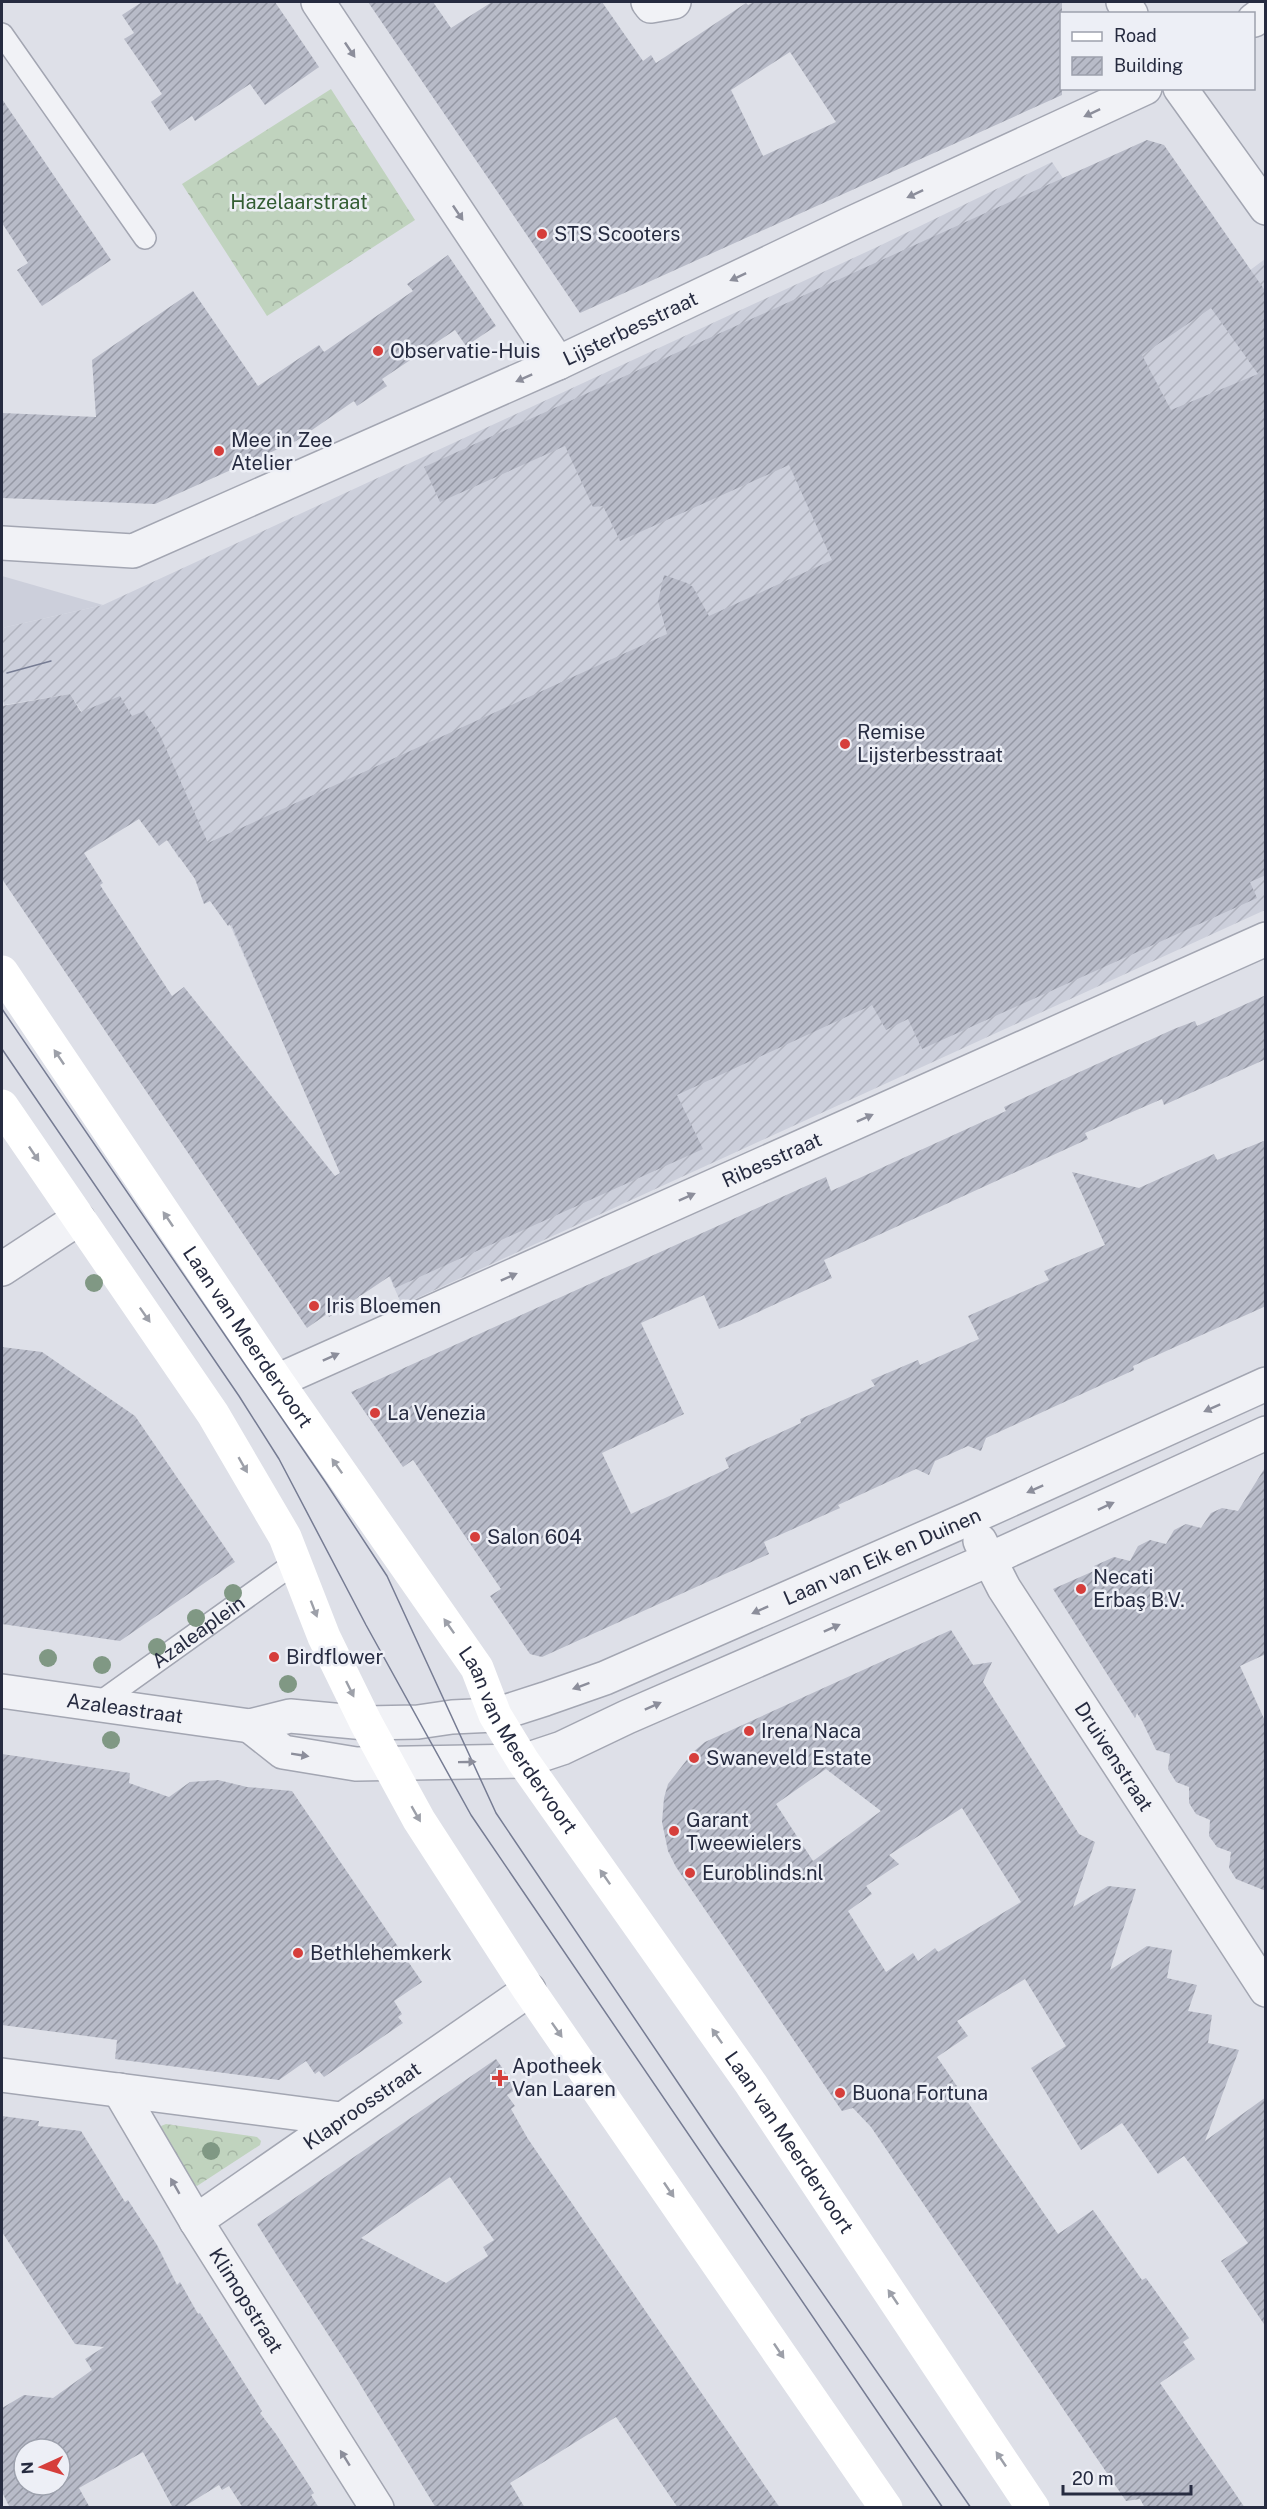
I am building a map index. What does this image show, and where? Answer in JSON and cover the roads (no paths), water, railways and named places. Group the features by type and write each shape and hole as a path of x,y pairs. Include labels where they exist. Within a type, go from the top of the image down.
{"street":[{"path":"318,2 558,363"},
{"path":"648,2 651,6 674,2"},
{"name":"Lijsterbesstraat","path":"2,543 133,551 558,363 850,224 1141,90"},
{"path":"1181,90 1266,208"},
{"name":"Ribesstraat","path":"278,1381 1266,939"},
{"name":"Laan van Meerdervoort","path":"2,972 278,1381 477,1668 495,1715 523,1761 751,2084 1033,2508"},
{"path":"2,1106 213,1414 285,1537 324,1637 366,1723 419,1820 528,1990 594,2082 886,2508"},
{"path":"2,1269 78,1219"},
{"name":"Laan van Eik en Duinen","path":"366,1723 418,1722 452,1717 495,1715 604,1678 970,1518 1266,1384"},
{"path":"523,1761 562,1748 627,1717 988,1560 1266,1433"},
{"name":"Druivenstraat","path":"970,1518 988,1560 1004,1588 1263,1981"},
{"name":"Azaleastraat","path":"2,1691 250,1726 290,1716 366,1723"},
{"name":"Azaleastraat","path":"250,1726 284,1752 356,1764 523,1761"},
{"name":"Klaproosstraat","path":"196,2221 528,1990"},
{"path":"2,2075 341,2119"},
{"name":"Klimopstraat","path":"119,2090 196,2221 377,2508"}],"lane":[{"path":"2,34 145,238"},
{"name":"Azaleaplein","path":"99,1703 296,1562"}],"tram line":[{"path":"7,673 51,661"},
{"path":"2,1009 387,1576 496,1813 720,2145 971,2508"},
{"path":"2,1049 239,1396 279,1459 366,1625 471,1815 943,2508"}],"place":[{"name":"STS Scooters","path":"542,234"},
{"name":"Observatie-Huis","path":"378,351"},
{"name":"Mee in Zee Atelier","path":"219,451"},
{"name":"Remise Lijsterbesstraat","path":"845,744"},
{"name":"Iris Bloemen","path":"314,1306"},
{"name":"La Venezia","path":"375,1413"},
{"name":"Salon 604","path":"475,1537"},
{"name":"Necati Erbaş B.V.","path":"1081,1589"},
{"name":"Birdflower","path":"274,1657"},
{"name":"Irena Naca","path":"749,1731"},
{"name":"Swaneveld Estate","path":"694,1758"},
{"name":"Garant Tweewielers","path":"674,1831"},
{"name":"Euroblinds.nl","path":"690,1873"},
{"name":"Bethlehemkerk","path":"298,1953"},
{"name":"Apotheek Van Laaren","path":"500,2078"},
{"name":"Buona Fortuna","path":"840,2093"}],"park label":[{"name":"Hazelaarstraat","path":"299,202"}]}
